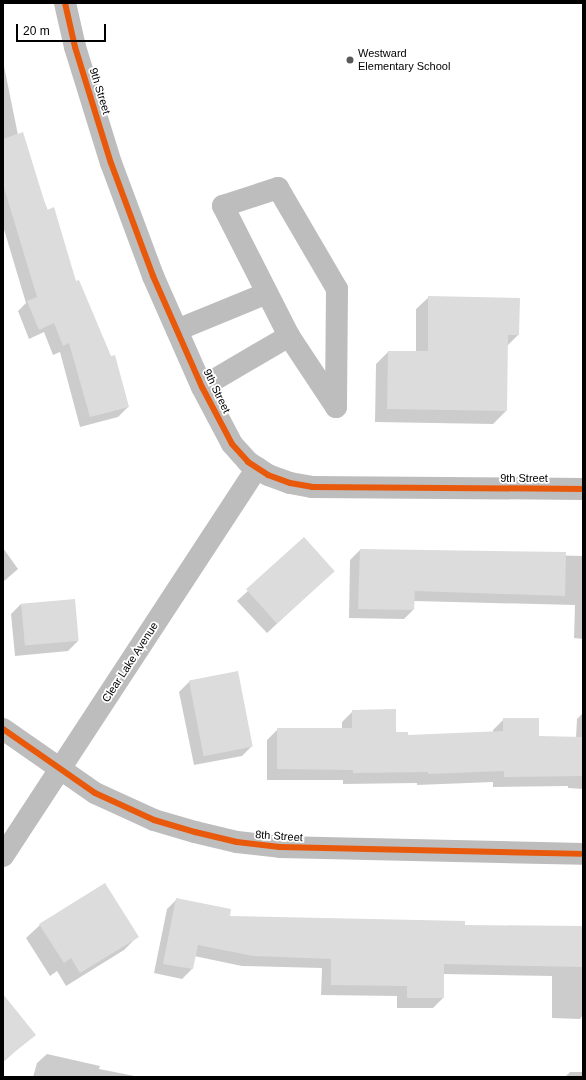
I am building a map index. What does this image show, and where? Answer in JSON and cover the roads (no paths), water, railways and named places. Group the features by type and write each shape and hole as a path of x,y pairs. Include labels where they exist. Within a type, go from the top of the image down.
{"street":[{"name":"9th Street","path":"65,3 75,47 111,163 153,276 202,386 232,444 248,462 268,475 290,483 312,487 583,489"},
{"path":"278,188 337,289 336,408 289,336 223,206 278,188"},
{"path":"177,330 267,293"},
{"path":"202,386 289,336"},
{"name":"Clear Lake Avenue","path":"3,856 257,468"},
{"name":"8th Street","path":"3,729 59,770 95,793 154,820 237,842 280,847 583,854"}],"place":[{"name":"Westward Elementary School","path":"350,60"}]}
